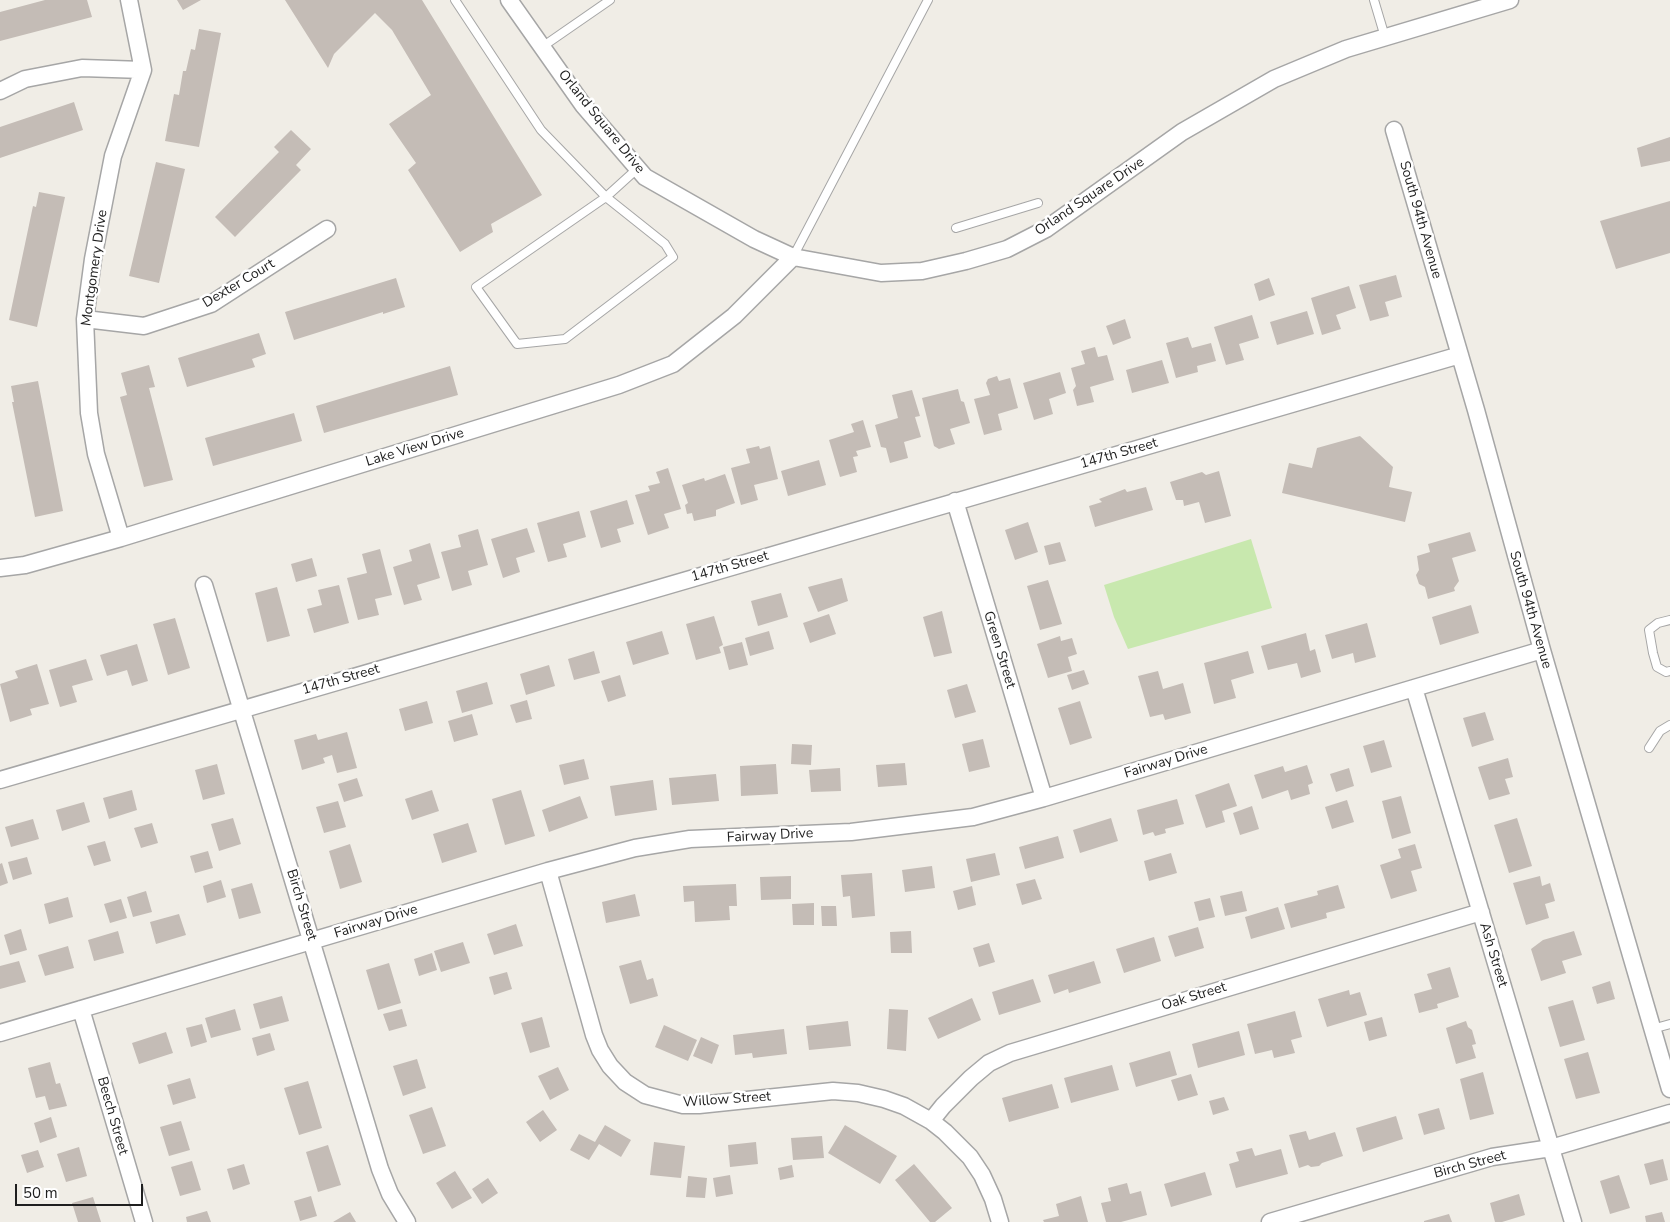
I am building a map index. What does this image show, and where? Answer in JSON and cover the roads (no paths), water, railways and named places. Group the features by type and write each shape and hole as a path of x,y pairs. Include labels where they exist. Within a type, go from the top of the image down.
{"street":[{"path":"0,91 25,79 82,68 143,70 129,0"},
{"name":"Orland Square Drive","path":"510,0 583,105 645,177 754,239 793,257 880,273 922,271 1007,249 1046,229 1182,132 1267,83 1346,49 1510,0"},
{"name":"Montgomery Drive","path":"121,538 96,454 89,413 85,319 93,260 113,156 143,70"},
{"name":"South 94th Avenue","path":"1394,130 1460,355 1542,650 1670,1089"},
{"name":"Dexter Court","path":"85,319 144,326 211,304 327,229"},
{"name":"Lake View Drive","path":"0,568 25,565 121,538 619,385 674,364 734,316 793,257"},
{"name":"147th Street","path":"0,780 1460,355"},
{"name":"Green Street","path":"955,501 1044,798"},
{"name":"Birch Street","path":"204,585 380,1169 390,1194 407,1222"},
{"name":"Fairway Drive","path":"0,1033 548,871 635,848 690,840 851,832 973,817 1044,798 1542,650"},
{"name":"Ash Street","path":"1414,688 1573,1222"},
{"name":"Willow Street","path":"548,871 600,1050 610,1066 625,1082 645,1095 683,1105 832,1091 858,1093 904,1106 931,1121 970,1157 982,1175 1000,1222"},
{"name":"Oak Street","path":"931,1121 943,1106 988,1063 1010,1053 1480,912"},
{"name":"Beech Street","path":"81,1009 144,1222"},
{"name":"Birch Street","path":"1270,1222 1492,1157 1551,1148 1670,1112"}],"lane":[{"path":"455,0 541,130 606,197 665,244 673,257 565,339 517,344 476,287 606,197 638,168"},
{"path":"542,48 610,0"},
{"path":"793,257 928,0"},
{"path":"1374,0 1385,37"},
{"path":"956,228 1038,203"},
{"path":"1670,620 1658,623 1649,630 1657,667 1666,672 1670,671"},
{"path":"1649,748 1660,731 1670,725"},
{"path":"1652,1029 1670,1024"}]}
